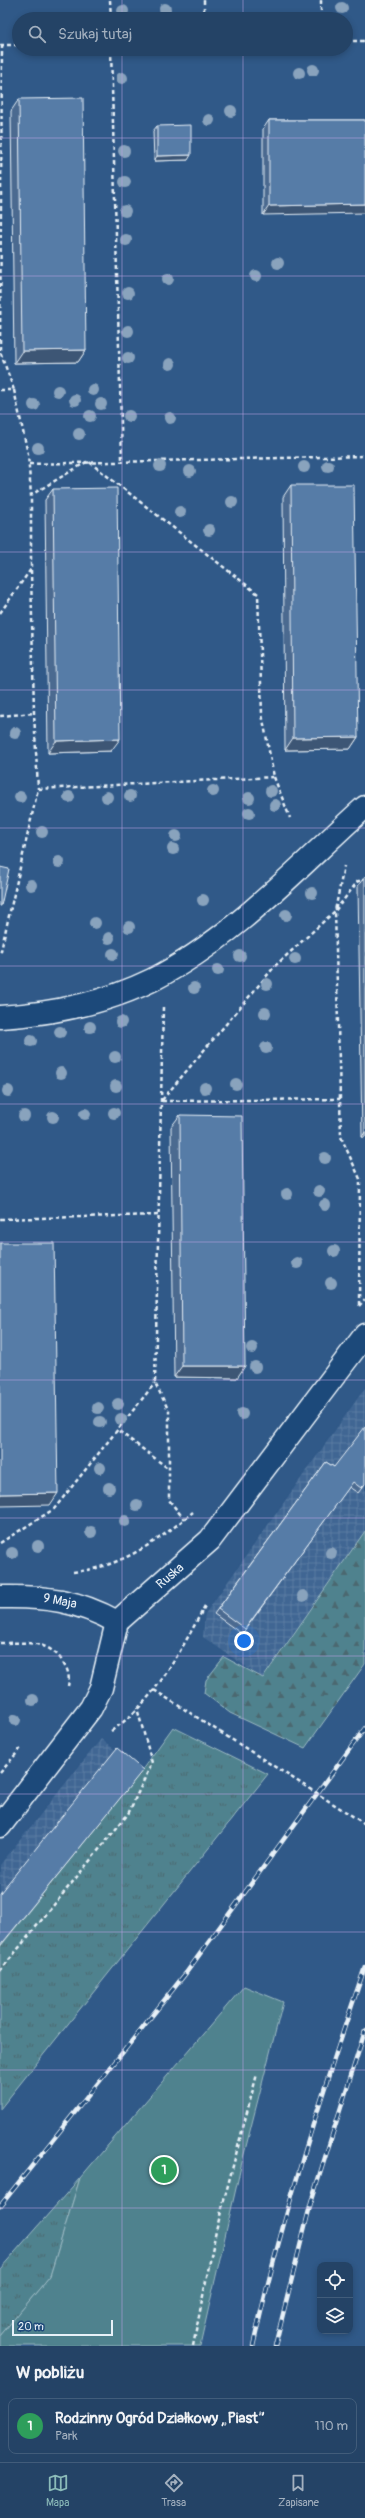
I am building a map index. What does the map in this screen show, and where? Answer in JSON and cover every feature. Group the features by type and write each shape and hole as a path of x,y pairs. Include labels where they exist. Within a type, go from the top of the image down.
{"street":[{"path":"0,1017 36,1014 84,1004 130,990 178,965 247,914 365,808"},
{"name":"Ruska","path":"117,1622 210,1540 365,1335"},
{"name":"9 Maja","path":"0,1597 34,1596 60,1600 92,1608 117,1622"},
{"path":"0,1826 92,1708 101,1688 117,1622"}],"path":[{"path":"110,0 111,12"},
{"path":"204,0 204,12"},
{"path":"321,0 321,12"},
{"path":"353,41 365,41"},
{"path":"0,955 38,789 34,713 31,495 29,464 14,390 0,351 1,45 12,45"},
{"path":"111,56 122,460"},
{"path":"0,390 14,390"},
{"path":"29,464 122,460 365,456"},
{"path":"31,495 88,461"},
{"path":"88,461 258,594 262,714 274,776 290,818"},
{"path":"0,613 31,569"},
{"path":"0,716 34,713"},
{"path":"38,789 274,776"},
{"path":"344,865 335,911 341,1137 360,1178 359,1306"},
{"path":"161,1101 276,966 335,911 358,881 365,881"},
{"path":"164,1004 155,1382 168,1411 169,1500 184,1519"},
{"path":"161,1101 340,1099"},
{"path":"0,1219 159,1216"},
{"path":"0,1543 54,1509 119,1431 155,1382"},
{"path":"119,1431 169,1469"},
{"path":"68,1573 110,1564 139,1552 161,1538"},
{"path":"107,1734 123,1723 154,1690 178,1655 206,1604"},
{"path":"0,1643 35,1643 49,1647 58,1654 66,1667 69,1680 68,1687"},
{"path":"154,1690 365,1824"},
{"path":"0,1971 128,1814 152,1763 137,1708"},
{"path":"0,1773 26,1743"},
{"path":"193,2346 216,2231 257,2074"}],"shaded area":[{"path":"365,1388 365,1531 262,1678 203,1637 205,1614"},
{"path":"101,1739 151,1778 0,1979 0,1865"}],"green space":[{"path":"365,1531 365,1664 305,1748 230,1713 204,1693 206,1680 224,1657 263,1678"},
{"path":"173,1727 268,1774 0,2109 0,1947 139,1774"},
{"path":"244,1986 283,2002 242,2162 200,2346 0,2346 0,2336 50,2276 80,2178"},
{"path":"80,2178 50,2276 0,2336 0,2269"}],"building":[{"path":"83,98 86,350 22,351 19,99"},
{"path":"269,120 365,120 365,204 269,206"},
{"path":"191,125 191,155 157,156 157,126"},
{"path":"291,485 354,485 358,737 293,738"},
{"path":"117,488 120,739 56,741 53,489"},
{"path":"0,867 9,869 1,906 0,906"},
{"path":"180,1115 242,1116 245,1366 182,1366"},
{"path":"0,1243 54,1243 58,1493 0,1494"},
{"path":"365,1427 365,1484 361,1488 353,1482 245,1629 218,1609 326,1462 334,1467"},
{"path":"117,1748 143,1770 0,1946 0,1893"}],"railway":[{"path":"0,2206 186,1973 365,1728"},
{"path":"253,2346 264,2298 290,2202 333,2061 365,1967"},
{"path":"275,2346 311,2202 365,2031"}],"place":[{"name":"Rodzinny Ogród Działkowy „Piast”","path":"164,2170"}]}
